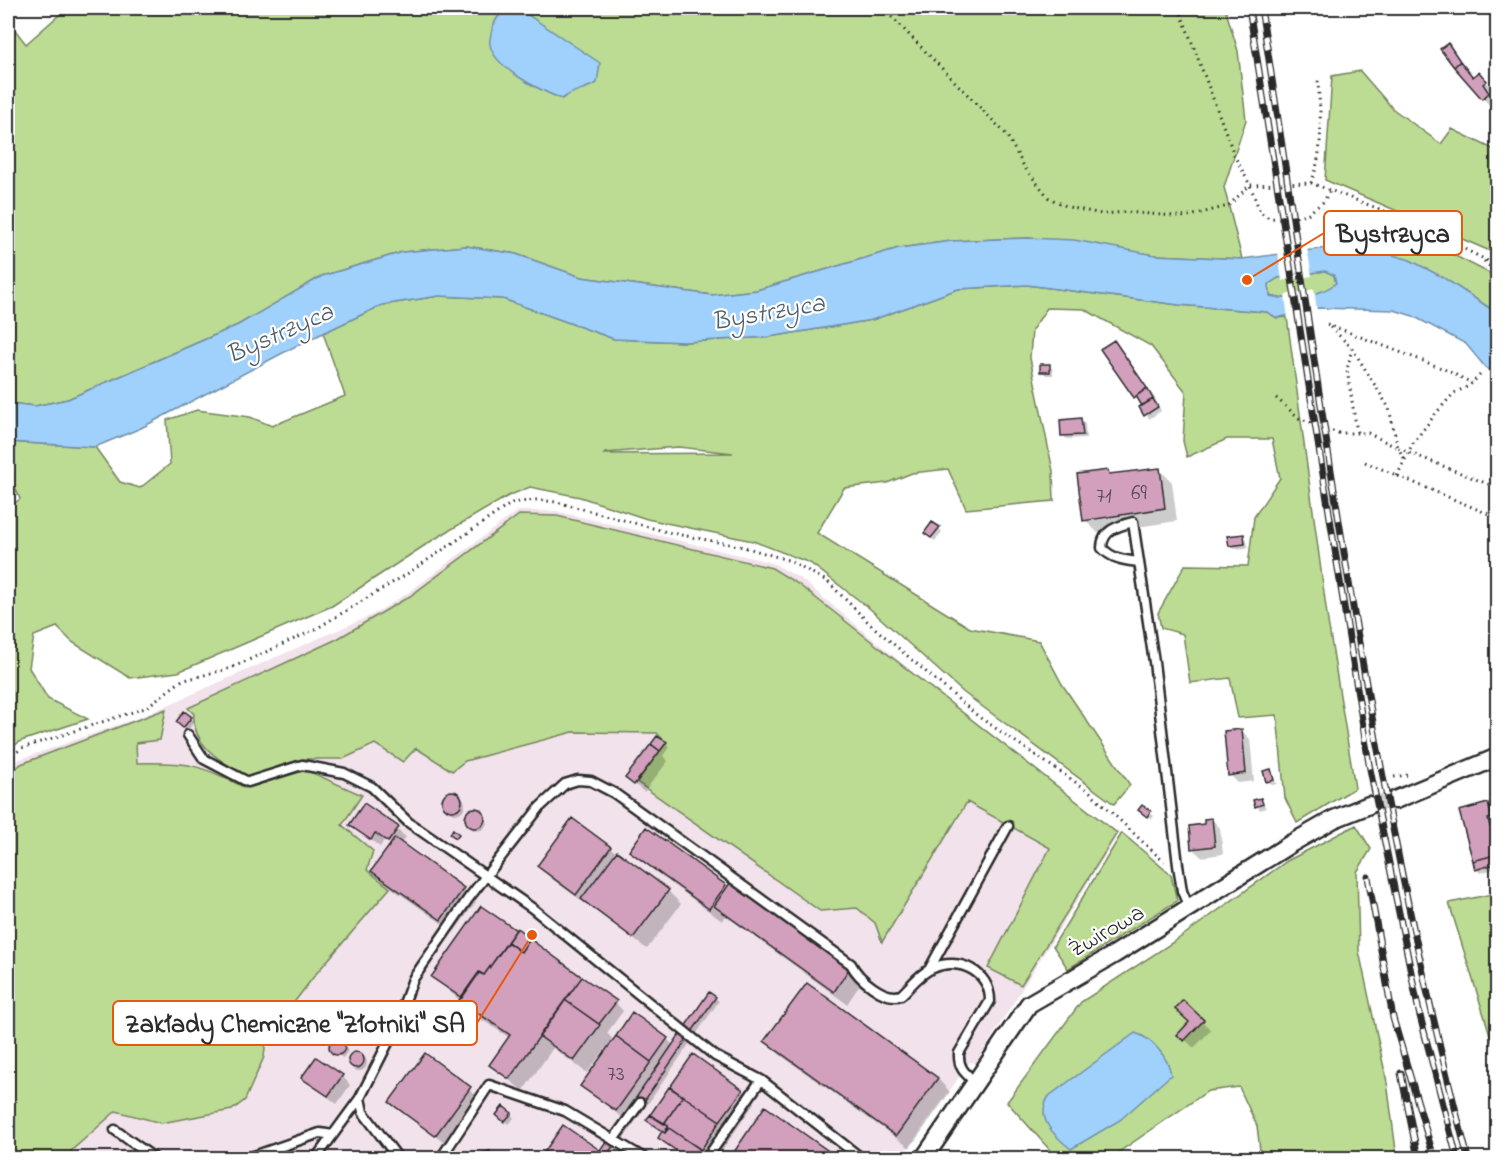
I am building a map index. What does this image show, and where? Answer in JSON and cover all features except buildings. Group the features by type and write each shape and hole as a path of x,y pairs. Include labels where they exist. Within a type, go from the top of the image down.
{"street":[{"path":"1395,800 1497,758"},
{"name":"Żwirowa","path":"924,1158 1029,1004 1334,819 1369,806"}],"lane":[{"path":"1138,562 1120,560 1107,554 1102,548 1102,540 1108,531 1132,522 1154,662 1178,866 1182,891 1189,908"},
{"path":"188,735 204,759 248,783 302,765 344,773 372,787 408,822 486,876 618,975 715,1056 761,1080 858,1158"},
{"path":"316,1158 360,1098 394,1031 413,979 486,876 553,793 565,784 578,780 591,781 614,793 775,907 851,964 857,977 887,995 901,995 930,968 1008,826"},
{"path":"930,968 942,964 963,965 972,969 987,985 990,1001 959,1053 958,1063 975,1082"},
{"path":"707,1158 761,1080"},
{"path":"441,1158 489,1085 565,1111 644,1158"},
{"path":"360,1098 363,1112 398,1158"},
{"path":"613,1140 640,1103"},
{"path":"115,1130 154,1158"},
{"path":"248,1158 320,1133 333,1135"}],"path":[{"path":"883,8 1006,134 1025,168 1048,198 1068,207 1102,214 1127,212 1186,217 1228,206 1250,185 1311,183 1403,218 1497,266"},
{"path":"1179,8 1235,157 1250,185 1260,212 1269,218 1289,219 1309,213 1323,202 1330,191"},
{"path":"1311,183 1318,165 1322,135 1318,80"},
{"path":"1481,258 1497,274"},
{"path":"1404,458 1398,448 1389,408 1352,348 1327,324 1444,369 1472,383"},
{"path":"1352,348 1347,370 1357,432"},
{"path":"1397,476 1407,452 1437,411 1454,393 1472,383 1483,372"},
{"path":"1276,398 1299,418 1338,433 1368,433 1407,452 1497,488"},
{"path":"1365,462 1497,518"},
{"path":"8,759 22,748 145,708 181,681 231,668 314,630 407,574 512,503 546,501 670,533 744,547 791,561 828,582 870,624 980,717 1090,792 1165,863 1178,866"},
{"path":"1394,777 1407,775"}],"shaded area":[{"path":"517,511 556,511 773,563 801,579 957,709 1119,833 976,1063 970,1062 901,1158 8,1158 8,768 18,760 143,716 374,614 409,592"}],"green space":[{"path":"67,8 1225,8 1238,51 1246,120 1224,187 1242,259 1155,255 1028,238 952,241 899,248 757,290 712,295 581,277 516,254 466,246 403,252 322,276 238,325 68,399 35,406 8,403 8,21 26,44"},
{"path":"1360,71 1393,109 1441,144 1452,129 1497,151 1497,254 1325,180 1332,76"},
{"path":"1363,232 1416,236 1497,277 1497,313 1429,271 1392,256 1353,248"},
{"path":"1325,271 1334,275 1336,284 1330,288 1295,298 1270,296 1269,284 1278,278"},
{"path":"1027,285 1179,305 1267,312 1277,318 1287,317 1327,615 1355,788 1297,823 1285,798 1277,715 1238,718 1230,678 1190,683 1183,634 1161,628 1158,613 1185,565 1248,566 1254,517 1280,478 1272,439 1227,439 1187,457 1183,441 1186,392 1151,346 1084,309 1047,308 1032,330 1030,358 1053,471 1054,501 966,509 948,469 912,473 887,483 844,488 817,533 970,628 1039,641 1062,684 1130,785 1114,804 964,693 869,608 810,563 753,541 647,519 580,497 530,487 508,496 433,540 332,606 178,672 130,678 72,642 57,627 34,636 29,668 48,699 88,719 21,741 8,750 8,508 20,499 8,471 8,442 95,447 120,482 140,488 170,464 167,420 197,410 250,417 272,426 345,396 323,333 382,305 439,296 503,299 614,339 685,342 769,337 872,320 958,289","holes":["678,447 733,453 604,454"]},
{"path":"519,515 557,516 772,568 798,584 1117,833 1021,985 988,968 1050,848 967,802 882,942 875,923 857,908 820,911 637,782 666,743 657,733 573,732 465,761 452,771 416,748 403,762 375,744 343,759 303,759 247,777 219,759 203,744 194,725 194,714 188,708 337,639 410,596"},
{"path":"166,709 160,740 136,743 137,763 193,766 245,788 306,770 362,795 342,825 373,851 367,870 390,888 315,975 266,1039 264,1057 245,1100 232,1110 161,1123 116,1111 63,1158 8,1158 8,775 21,764"},
{"path":"1356,825 1371,849 1357,872 1359,951 1387,1082 1397,1158 1261,1158 1257,1126 1239,1087 1208,1091 1110,1158 1057,1158 1007,1102 1081,1002 1178,939 1287,861"},
{"path":"1122,833 1171,875 1177,901 1068,969 1053,946"},
{"path":"1498,893 1497,1057 1449,903"}],"water":[{"path":"508,8 522,11 600,63 597,83 562,99 509,70 493,53 490,43 494,23"},
{"path":"1028,238 1074,240 1155,255 1242,259 1335,247 1376,250 1410,260 1444,278 1497,313 1497,377 1485,367 1466,344 1413,316 1394,310 1318,308 1277,318 1267,312 1179,305 1027,285 958,289 872,320 769,337 685,342 614,339 503,299 439,296 382,305 296,346 141,428 95,447 8,442 8,403 35,406 68,399 238,325 322,276 403,252 466,246 516,254 581,277 712,295 757,290 899,248 952,241","holes":["1325,271 1334,275 1336,283 1314,294 1295,298 1270,296 1269,284 1278,278"]},
{"path":"1135,1033 1148,1039 1159,1050 1167,1062 1171,1075 1120,1120 1071,1149 1052,1132 1045,1119 1045,1104 1049,1096"}],"pier":[{"path":"1307,248 1312,276 1282,281 1278,252"},
{"path":"1314,289 1317,311 1288,319 1285,295"}],"tunnel":[{"path":"1369,805 1395,800"}],"railway":[{"path":"1249,8 1369,764 1419,1012 1457,1158"},
{"path":"1261,8 1326,441 1374,730 1433,1016 1468,1158"},
{"path":"1368,877 1393,1018 1434,1158"},
{"path":"1401,1073 1418,1158"}],"place":[{"name":"Bystrzyca","path":"1247,280"},
{"name":"Zakłady Chemiczne \"Złotniki\" SA","path":"532,935"}]}
